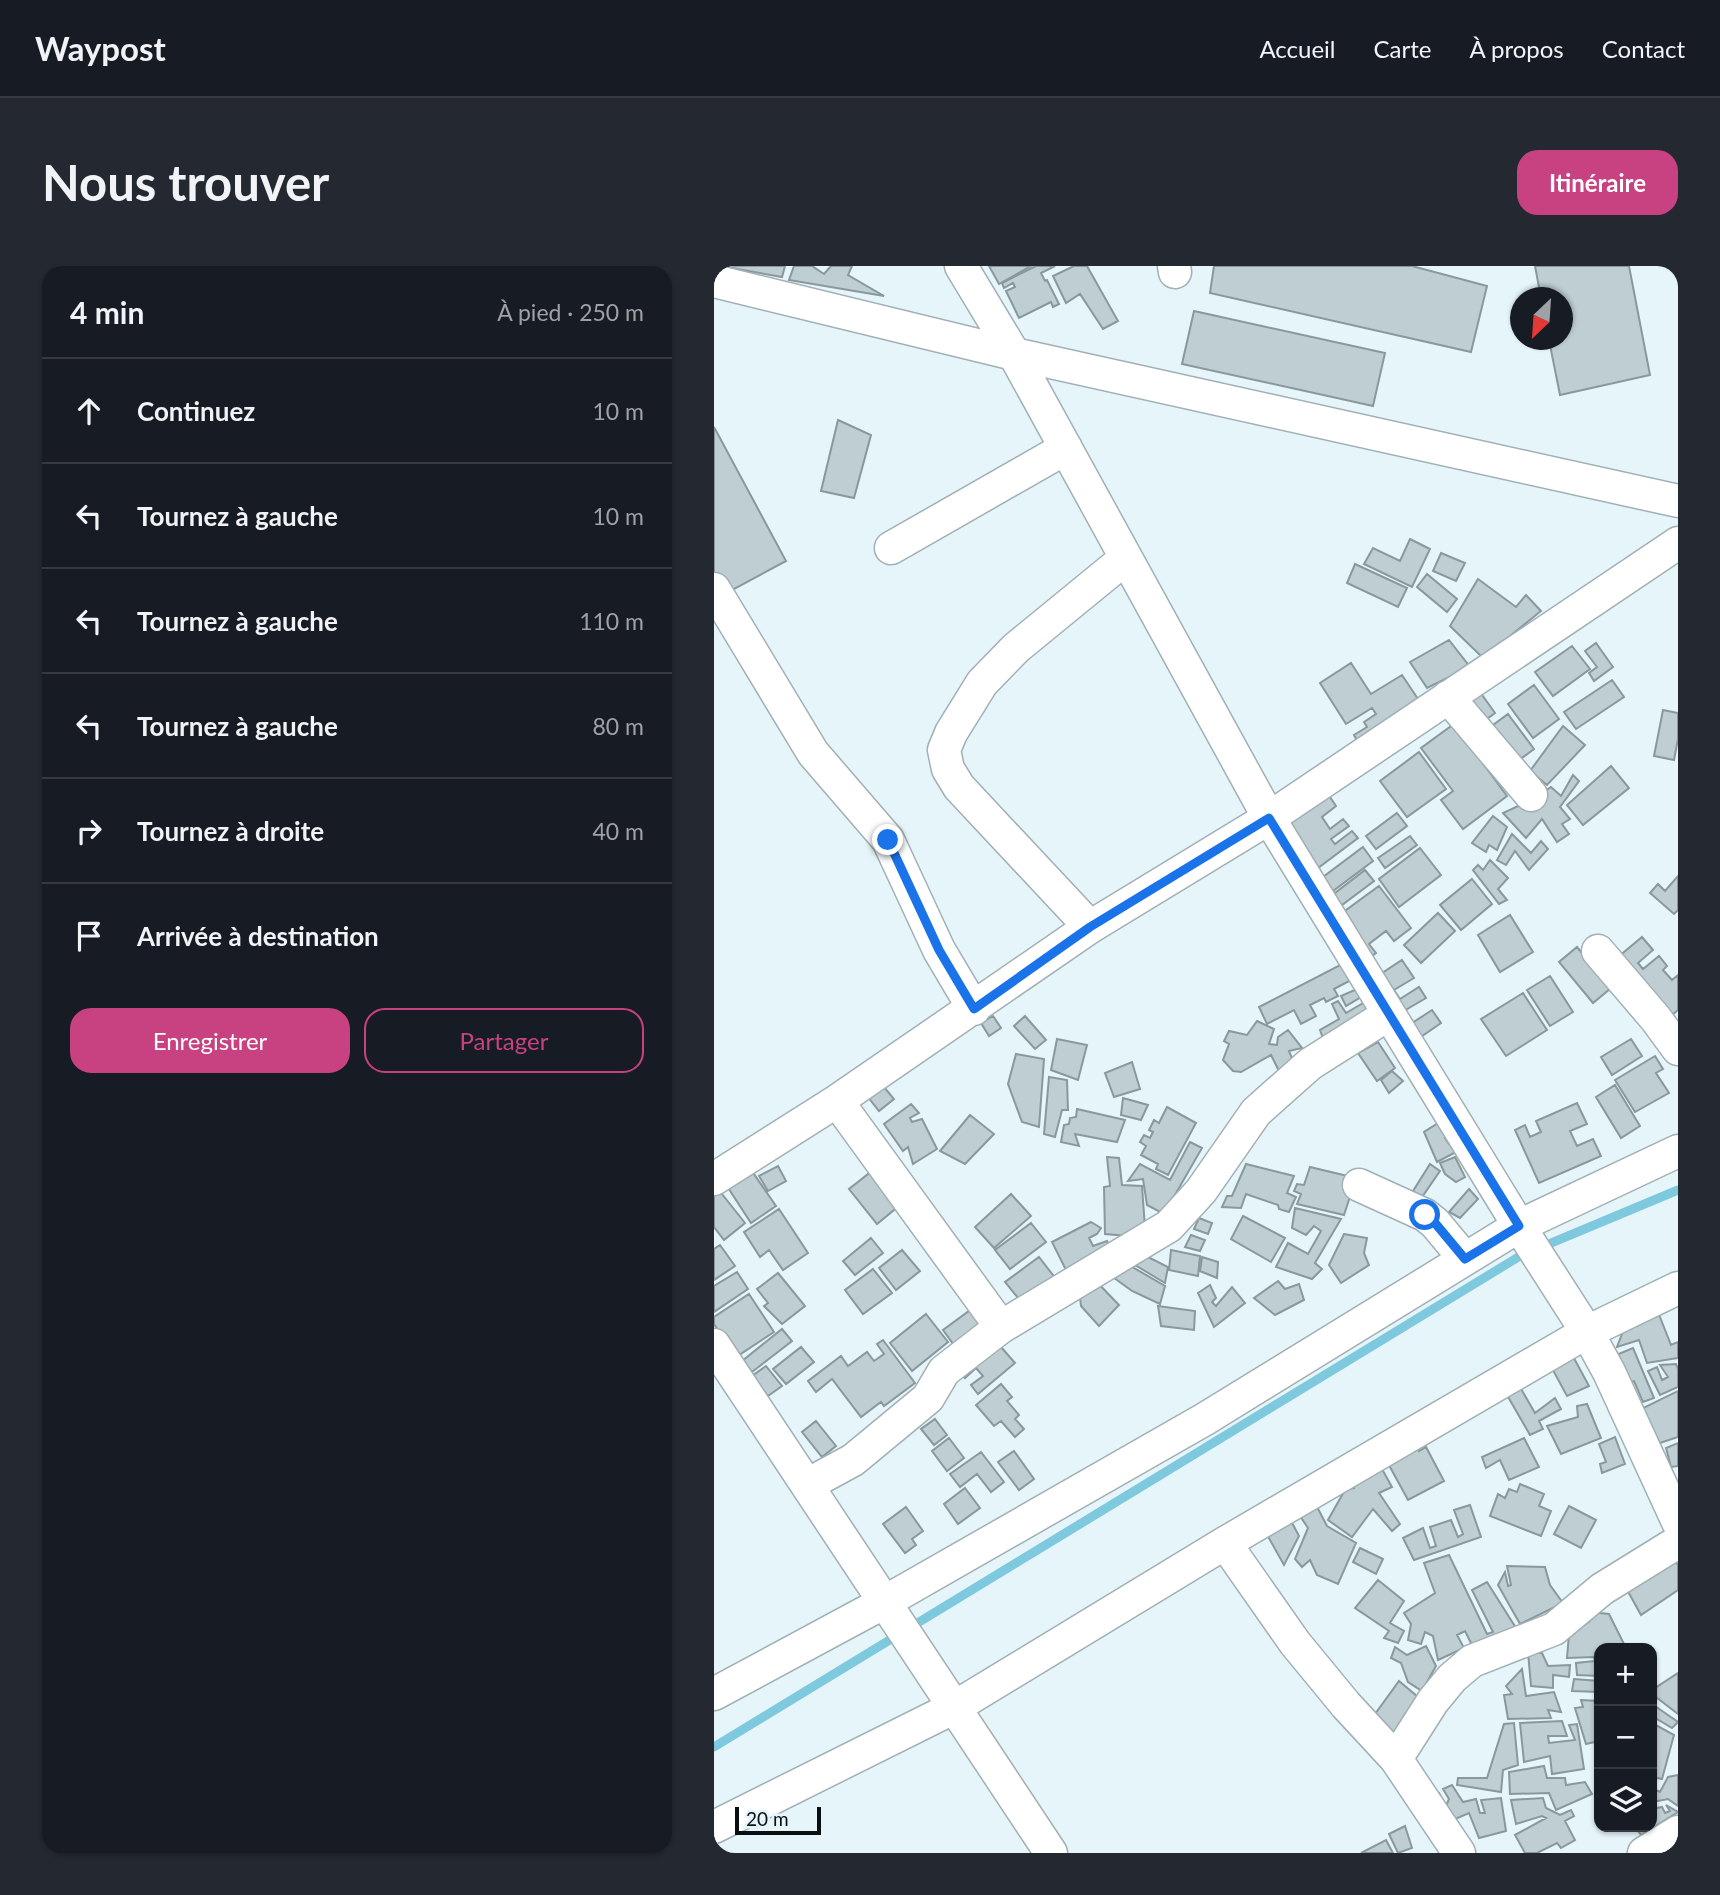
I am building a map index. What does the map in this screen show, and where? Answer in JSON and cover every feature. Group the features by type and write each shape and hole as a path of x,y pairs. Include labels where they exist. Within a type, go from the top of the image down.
{"street":[{"path":"961,266 1014,354 1269,818 1587,1332 1609,1371 1678,1522"},
{"path":"714,281 1014,354 1678,501"},
{"path":"891,548 1066,448"},
{"path":"714,1179 837,1101 1090,927 1269,818 1678,542"},
{"path":"1090,927 959,788 948,769 944,750 951,733 982,683 1016,648 1126,558"},
{"path":"714,589 813,753 888,840 939,950 974,1009"},
{"path":"1448,697 1531,795"},
{"path":"1598,951 1678,1049"},
{"path":"807,1485 864,1451 928,1398 944,1371 1001,1327 1169,1226 1200,1191 1264,1103 1310,1064 1389,1014"},
{"path":"837,1101 1001,1327"},
{"path":"714,1694 890,1612 1465,1259 1525,1234 1678,1151"},
{"path":"1359,1185 1425,1215 1465,1259"},
{"path":"714,1827 955,1707 1225,1543 1587,1332 1678,1288"},
{"path":"714,1345 1051,1853"},
{"path":"1396,1759 1433,1702 1452,1678 1472,1661 1553,1629 1602,1589 1678,1542"},
{"path":"1225,1543 1294,1643 1396,1759 1459,1853"},
{"path":"1644,1853 1678,1832"}],"building":[{"path":"721,266 785,266 782,277"},
{"path":"794,266 812,266 824,274 831,266 852,266 848,275 884,296 789,280"},
{"path":"989,266 1031,266 999,284"},
{"path":"1036,266 1055,266 1041,273 1059,304 1053,307 1051,302 1019,318 1006,291 1015,287 1013,283 1004,288 1002,283"},
{"path":"1074,266 1087,266 1118,321 1103,329 1080,294 1066,303 1053,276"},
{"path":"1214,266 1412,266 1487,286 1471,352 1210,293"},
{"path":"1535,266 1629,266 1650,375 1560,395 1551,350 1573,350 1573,287 1539,287"},
{"path":"1194,311 1385,353 1373,406 1182,364"},
{"path":"838,420 871,435 854,498 821,491"},
{"path":"714,427 786,561 723,595 714,577"},
{"path":"1410,539 1430,549 1412,587 1364,564 1373,548 1400,561"},
{"path":"1441,553 1465,563 1456,581 1433,571"},
{"path":"1355,564 1407,588 1398,607 1347,583"},
{"path":"1427,574 1457,599 1447,612 1417,587"},
{"path":"1478,579 1516,607 1526,595 1541,611 1483,658 1450,626"},
{"path":"1449,640 1470,667 1427,688 1410,662"},
{"path":"1596,643 1613,667 1594,681 1589,673 1597,667 1585,651"},
{"path":"1572,646 1590,669 1553,696 1535,672"},
{"path":"1351,663 1371,694 1402,675 1422,705 1359,744 1354,735 1367,727 1364,722 1376,714 1372,708 1346,724 1320,683"},
{"path":"1612,680 1624,697 1576,729 1564,712"},
{"path":"1534,685 1559,719 1533,738 1508,704"},
{"path":"1480,692 1495,713 1480,724 1465,703"},
{"path":"1663,710 1678,713 1678,739 1674,760 1654,756"},
{"path":"1508,714 1534,749 1511,766 1485,731"},
{"path":"1454,724 1507,796 1463,829 1441,800 1453,791 1421,748"},
{"path":"1563,726 1585,745 1547,785 1530,771"},
{"path":"1419,752 1446,789 1407,817 1380,781"},
{"path":"1611,766 1629,788 1583,825 1567,805"},
{"path":"1573,775 1579,781 1560,807 1570,819 1562,824 1569,834 1557,842 1542,819 1526,838 1503,813 1551,787 1561,796"},
{"path":"1324,788 1336,806 1322,817 1330,829 1343,819 1349,826 1331,839 1335,844 1352,831 1358,838 1310,874 1277,827"},
{"path":"1397,813 1407,826 1376,849 1366,836"},
{"path":"1493,816 1507,827 1497,850 1489,845 1486,852 1472,843"},
{"path":"1512,834 1531,853 1541,841 1548,849 1529,870 1515,851 1506,865 1497,860"},
{"path":"1410,836 1417,845 1385,868 1378,858"},
{"path":"1363,847 1373,861 1329,894 1319,880"},
{"path":"1420,848 1441,875 1399,907 1379,879"},
{"path":"1490,860 1508,878 1498,889 1507,900 1499,904 1473,870 1478,865 1483,870"},
{"path":"1365,870 1374,881 1334,911 1326,900"},
{"path":"1678,876 1678,910 1674,914 1650,893 1658,884 1665,891"},
{"path":"1472,879 1492,904 1461,930 1440,905"},
{"path":"1379,886 1411,928 1394,941 1386,931 1369,944 1376,953 1369,958 1338,916"},
{"path":"1438,913 1455,931 1421,963 1404,945"},
{"path":"1510,915 1533,952 1500,972 1478,935"},
{"path":"1642,937 1653,950 1638,963 1643,969 1659,956 1667,966 1663,970 1672,980 1678,975 1678,1010 1664,1022 1612,962"},
{"path":"1577,947 1611,988 1593,1003 1559,962"},
{"path":"1402,960 1414,978 1394,990 1400,999 1419,987 1426,998 1397,1015 1389,984 1380,989 1373,979"},
{"path":"1342,964 1351,980 1334,989 1338,996 1326,1002 1324,998 1310,1005 1316,1016 1301,1024 1294,1010 1267,1024 1259,1007"},
{"path":"1550,976 1573,1012 1550,1026 1527,990"},
{"path":"1357,989 1361,997 1346,1006 1341,996"},
{"path":"1523,993 1547,1030 1506,1056 1481,1019"},
{"path":"1338,1001 1346,1013 1365,1002 1369,1013 1324,1041 1320,1030 1339,1019 1332,1004"},
{"path":"1432,1010 1441,1023 1412,1043 1403,1029"},
{"path":"993,1016 1001,1028 989,1036 981,1023"},
{"path":"1025,1016 1046,1040 1035,1049 1014,1026"},
{"path":"1257,1021 1274,1029 1269,1044 1277,1045 1278,1037 1288,1030 1302,1048 1289,1051 1293,1061 1279,1071 1271,1055 1241,1072 1233,1071 1223,1060 1229,1044 1224,1041 1229,1031 1247,1035"},
{"path":"1057,1039 1087,1045 1078,1080 1051,1070"},
{"path":"1631,1039 1642,1056 1612,1075 1601,1057"},
{"path":"1378,1042 1395,1068 1377,1081 1358,1053"},
{"path":"1016,1054 1044,1059 1039,1127 1022,1122 1008,1084"},
{"path":"1655,1056 1663,1069 1656,1073 1669,1093 1635,1112 1615,1080"},
{"path":"1132,1062 1140,1089 1114,1097 1105,1073"},
{"path":"1392,1071 1403,1081 1389,1093 1381,1080"},
{"path":"1049,1077 1067,1080 1068,1110 1062,1110 1055,1137 1044,1134"},
{"path":"879,1081 894,1099 879,1111 864,1092"},
{"path":"1615,1085 1640,1126 1621,1138 1596,1097"},
{"path":"1123,1098 1148,1105 1141,1120 1121,1115"},
{"path":"1577,1103 1587,1124 1570,1131 1577,1146 1593,1139 1601,1156 1539,1183 1515,1130 1525,1125 1530,1137 1541,1132 1536,1121"},
{"path":"911,1104 919,1113 910,1118 912,1122 922,1119 937,1149 913,1164 908,1147 903,1151 884,1124"},
{"path":"1167,1107 1196,1123 1168,1175 1156,1169 1158,1164 1141,1155 1146,1146 1140,1142 1144,1135 1150,1138 1153,1132 1149,1130 1154,1120 1159,1123"},
{"path":"1077,1109 1125,1120 1117,1142 1075,1134 1079,1146 1061,1142 1064,1125 1069,1124 1070,1118 1076,1117"},
{"path":"970,1115 994,1134 965,1164 940,1151"},
{"path":"1443,1120 1453,1134 1445,1138 1449,1144 1456,1142 1458,1151 1437,1162 1424,1132"},
{"path":"1190,1142 1202,1148 1164,1214 1147,1205 1143,1179 1128,1181 1140,1164 1170,1180"},
{"path":"1107,1157 1119,1158 1122,1185 1142,1186 1145,1228 1128,1236 1105,1234 1104,1187 1110,1186"},
{"path":"1455,1157 1465,1177 1456,1182 1445,1174 1440,1163"},
{"path":"747,1164 776,1206 751,1223 723,1180"},
{"path":"1246,1164 1294,1176 1287,1193 1296,1197 1289,1212 1279,1209 1278,1205 1246,1194 1241,1208 1222,1207 1227,1196 1232,1196"},
{"path":"1430,1164 1440,1171 1422,1197 1413,1191"},
{"path":"778,1166 786,1181 768,1191 759,1176"},
{"path":"1310,1167 1356,1178 1344,1215 1297,1204 1301,1194 1294,1191 1297,1184 1304,1185"},
{"path":"872,1171 900,1205 877,1224 849,1189"},
{"path":"714,1184 745,1223 724,1240 714,1227"},
{"path":"1469,1189 1478,1199 1460,1218 1449,1212"},
{"path":"1011,1194 1031,1216 994,1248 975,1227"},
{"path":"1295,1208 1341,1219 1315,1263 1322,1269 1312,1279 1276,1267 1288,1243 1308,1254 1321,1231 1314,1226 1306,1235 1292,1228"},
{"path":"779,1209 808,1253 783,1270 769,1250 760,1257 744,1232"},
{"path":"1243,1216 1285,1238 1271,1262 1231,1239"},
{"path":"1199,1218 1212,1223 1208,1234 1194,1229"},
{"path":"1091,1222 1101,1228 1089,1238 1093,1246 1107,1241 1111,1248 1066,1270 1052,1242"},
{"path":"1031,1223 1046,1242 1010,1269 995,1250"},
{"path":"1344,1234 1367,1238 1364,1253 1369,1265 1341,1283 1329,1265"},
{"path":"1191,1235 1205,1240 1200,1251 1185,1247"},
{"path":"871,1238 883,1253 855,1275 843,1261"},
{"path":"720,1245 735,1266 714,1280 714,1249"},
{"path":"902,1250 920,1271 896,1290 879,1268"},
{"path":"1171,1250 1200,1256 1198,1276 1169,1270"},
{"path":"1140,1253 1168,1267 1165,1283 1125,1259"},
{"path":"1039,1257 1056,1279 1023,1304 1005,1282"},
{"path":"1202,1257 1218,1262 1217,1278 1200,1271"},
{"path":"1122,1261 1165,1286 1160,1304 1132,1291 1106,1272"},
{"path":"873,1269 892,1293 863,1314 845,1290"},
{"path":"737,1272 748,1289 714,1312 714,1286"},
{"path":"778,1273 805,1306 782,1324 764,1306 768,1303 757,1289"},
{"path":"1093,1278 1119,1305 1099,1326 1081,1306 1079,1288"},
{"path":"1278,1281 1285,1289 1299,1284 1304,1300 1275,1315 1254,1298"},
{"path":"1210,1285 1216,1298 1212,1302 1216,1306 1232,1287 1245,1303 1214,1327 1198,1293"},
{"path":"749,1294 774,1332 736,1357 714,1324 714,1317"},
{"path":"1158,1306 1195,1311 1194,1330 1161,1326"},
{"path":"1656,1307 1671,1345 1678,1342 1678,1358 1647,1363 1639,1340 1617,1347 1629,1316"},
{"path":"973,1308 989,1330 959,1352 943,1330"},
{"path":"926,1314 948,1342 912,1371 890,1343"},
{"path":"782,1329 792,1341 752,1372 742,1361"},
{"path":"994,1339 1015,1363 978,1394 971,1385 983,1376 976,1368 965,1378 957,1370"},
{"path":"883,1340 915,1383 884,1406 881,1402 861,1417 832,1379 816,1392 808,1381 841,1356 848,1366 867,1352 874,1361 884,1354 877,1344"},
{"path":"801,1347 814,1362 786,1384 773,1369"},
{"path":"1633,1348 1654,1398 1643,1402 1634,1381 1628,1384 1609,1358"},
{"path":"1569,1349 1589,1386 1567,1396 1548,1361"},
{"path":"1676,1364 1678,1387 1660,1395 1648,1371 1657,1367 1662,1380 1668,1377 1660,1365"},
{"path":"766,1366 782,1386 768,1396 752,1376"},
{"path":"1001,1384 1012,1397 1007,1401 1019,1415 1015,1419 1024,1429 1015,1437 1001,1421 994,1426 976,1405"},
{"path":"1520,1387 1535,1413 1555,1398 1561,1409 1539,1421 1543,1429 1530,1435 1507,1395"},
{"path":"1678,1391 1678,1437 1657,1444 1648,1419 1639,1422 1637,1411"},
{"path":"1587,1404 1601,1438 1561,1454 1547,1426 1578,1417 1577,1406"},
{"path":"935,1419 947,1435 934,1445 921,1429"},
{"path":"816,1421 836,1446 822,1457 802,1432"},
{"path":"1615,1437 1625,1464 1602,1473 1600,1464 1606,1462 1599,1444"},
{"path":"949,1438 964,1458 947,1471 932,1451"},
{"path":"1413,1438 1419,1451 1426,1447 1444,1481 1408,1500 1384,1456"},
{"path":"1524,1438 1539,1467 1509,1480 1500,1460 1486,1468 1482,1457"},
{"path":"1678,1443 1678,1466 1671,1467 1666,1448"},
{"path":"1014,1451 1034,1479 1019,1490 998,1462"},
{"path":"981,1452 1004,1482 991,1492 977,1474 960,1487 950,1474"},
{"path":"1377,1460 1392,1487 1379,1493 1400,1524 1392,1531 1373,1509 1352,1537 1328,1520 1345,1490 1354,1488 1352,1473"},
{"path":"1520,1484 1544,1494 1539,1506 1551,1511 1541,1536 1490,1516 1498,1494 1505,1498 1509,1489 1517,1492"},
{"path":"965,1488 980,1508 958,1524 944,1504"},
{"path":"1314,1501 1327,1526 1356,1543 1338,1584 1317,1575 1310,1560 1302,1567 1295,1559 1308,1528 1298,1513"},
{"path":"1470,1505 1481,1537 1414,1560 1403,1538 1423,1528 1430,1548 1436,1546 1430,1527 1451,1520 1458,1537 1463,1534 1454,1510"},
{"path":"1569,1506 1596,1520 1581,1548 1554,1534"},
{"path":"906,1507 923,1531 912,1539 916,1545 905,1553 883,1524"},
{"path":"1289,1517 1299,1536 1284,1565 1265,1531"},
{"path":"1360,1548 1383,1559 1376,1574 1353,1562"},
{"path":"1670,1553 1678,1565 1678,1590 1641,1615 1625,1586"},
{"path":"1449,1555 1487,1634 1493,1632 1472,1590 1487,1582 1516,1628 1475,1651 1465,1631 1457,1635 1464,1648 1438,1660 1433,1636 1425,1632 1421,1644 1408,1640 1411,1624 1404,1613 1435,1593 1424,1563"},
{"path":"1507,1566 1545,1567 1550,1585 1563,1603 1520,1624 1498,1585 1505,1572 1508,1586 1511,1585"},
{"path":"1378,1580 1404,1601 1390,1623 1404,1631 1398,1643 1384,1638 1389,1631 1355,1608"},
{"path":"1590,1612 1609,1614 1624,1643 1594,1643 1594,1657 1567,1658 1570,1622 1576,1625 1589,1622"},
{"path":"1426,1646 1436,1666 1422,1691 1408,1682 1401,1663 1391,1658 1395,1647 1407,1655"},
{"path":"1528,1652 1542,1653 1548,1666 1570,1665 1569,1677 1553,1675 1553,1688 1531,1686"},
{"path":"1594,1661 1594,1676 1577,1675 1576,1663"},
{"path":"1522,1669 1526,1696 1554,1692 1561,1712 1548,1710 1551,1718 1508,1719 1504,1695 1512,1694 1506,1686"},
{"path":"1678,1673 1678,1714 1657,1698 1657,1687"},
{"path":"1574,1679 1594,1681 1594,1692 1572,1691"},
{"path":"1399,1681 1418,1697 1392,1736 1370,1721"},
{"path":"1581,1700 1594,1701 1594,1742 1586,1744 1575,1708 1583,1707"},
{"path":"1657,1707 1678,1722 1672,1728 1657,1719"},
{"path":"1562,1721 1567,1736 1548,1736 1549,1743 1575,1740 1569,1725 1577,1724 1584,1769 1552,1774 1550,1756 1524,1762 1520,1723"},
{"path":"1514,1723 1518,1765 1503,1770 1501,1792 1457,1785 1458,1778 1487,1778 1504,1724"},
{"path":"1657,1726 1674,1735 1662,1779 1657,1778"},
{"path":"1544,1766 1547,1778 1565,1778 1566,1785 1585,1782 1592,1794 1556,1810 1549,1793 1510,1794 1509,1772"},
{"path":"1678,1775 1678,1806 1668,1799 1657,1801 1657,1790 1660,1792 1668,1777"},
{"path":"1452,1785 1463,1802 1476,1799 1480,1813 1485,1813 1481,1800 1501,1798 1506,1831 1479,1838 1469,1813 1448,1822 1432,1796 1439,1793 1446,1806 1449,1799 1443,1789"},
{"path":"1543,1798 1546,1808 1560,1815 1571,1810 1574,1816 1565,1821 1575,1840 1561,1848 1557,1843 1537,1853 1525,1853 1515,1835 1546,1818 1542,1816 1516,1824 1511,1800"},
{"path":"1666,1805 1678,1812 1657,1825 1657,1808 1662,1807 1665,1813 1670,1811"},
{"path":"1405,1826 1412,1848 1398,1853 1389,1834"},
{"path":"1386,1840 1393,1853 1361,1853"}],"waterway":[{"path":"714,1747 1520,1256 1678,1190"}],"route":[{"path":"888,840 939,950 974,1009 1090,927 1269,818 1519,1226 1465,1259 1425,1215"}]}
